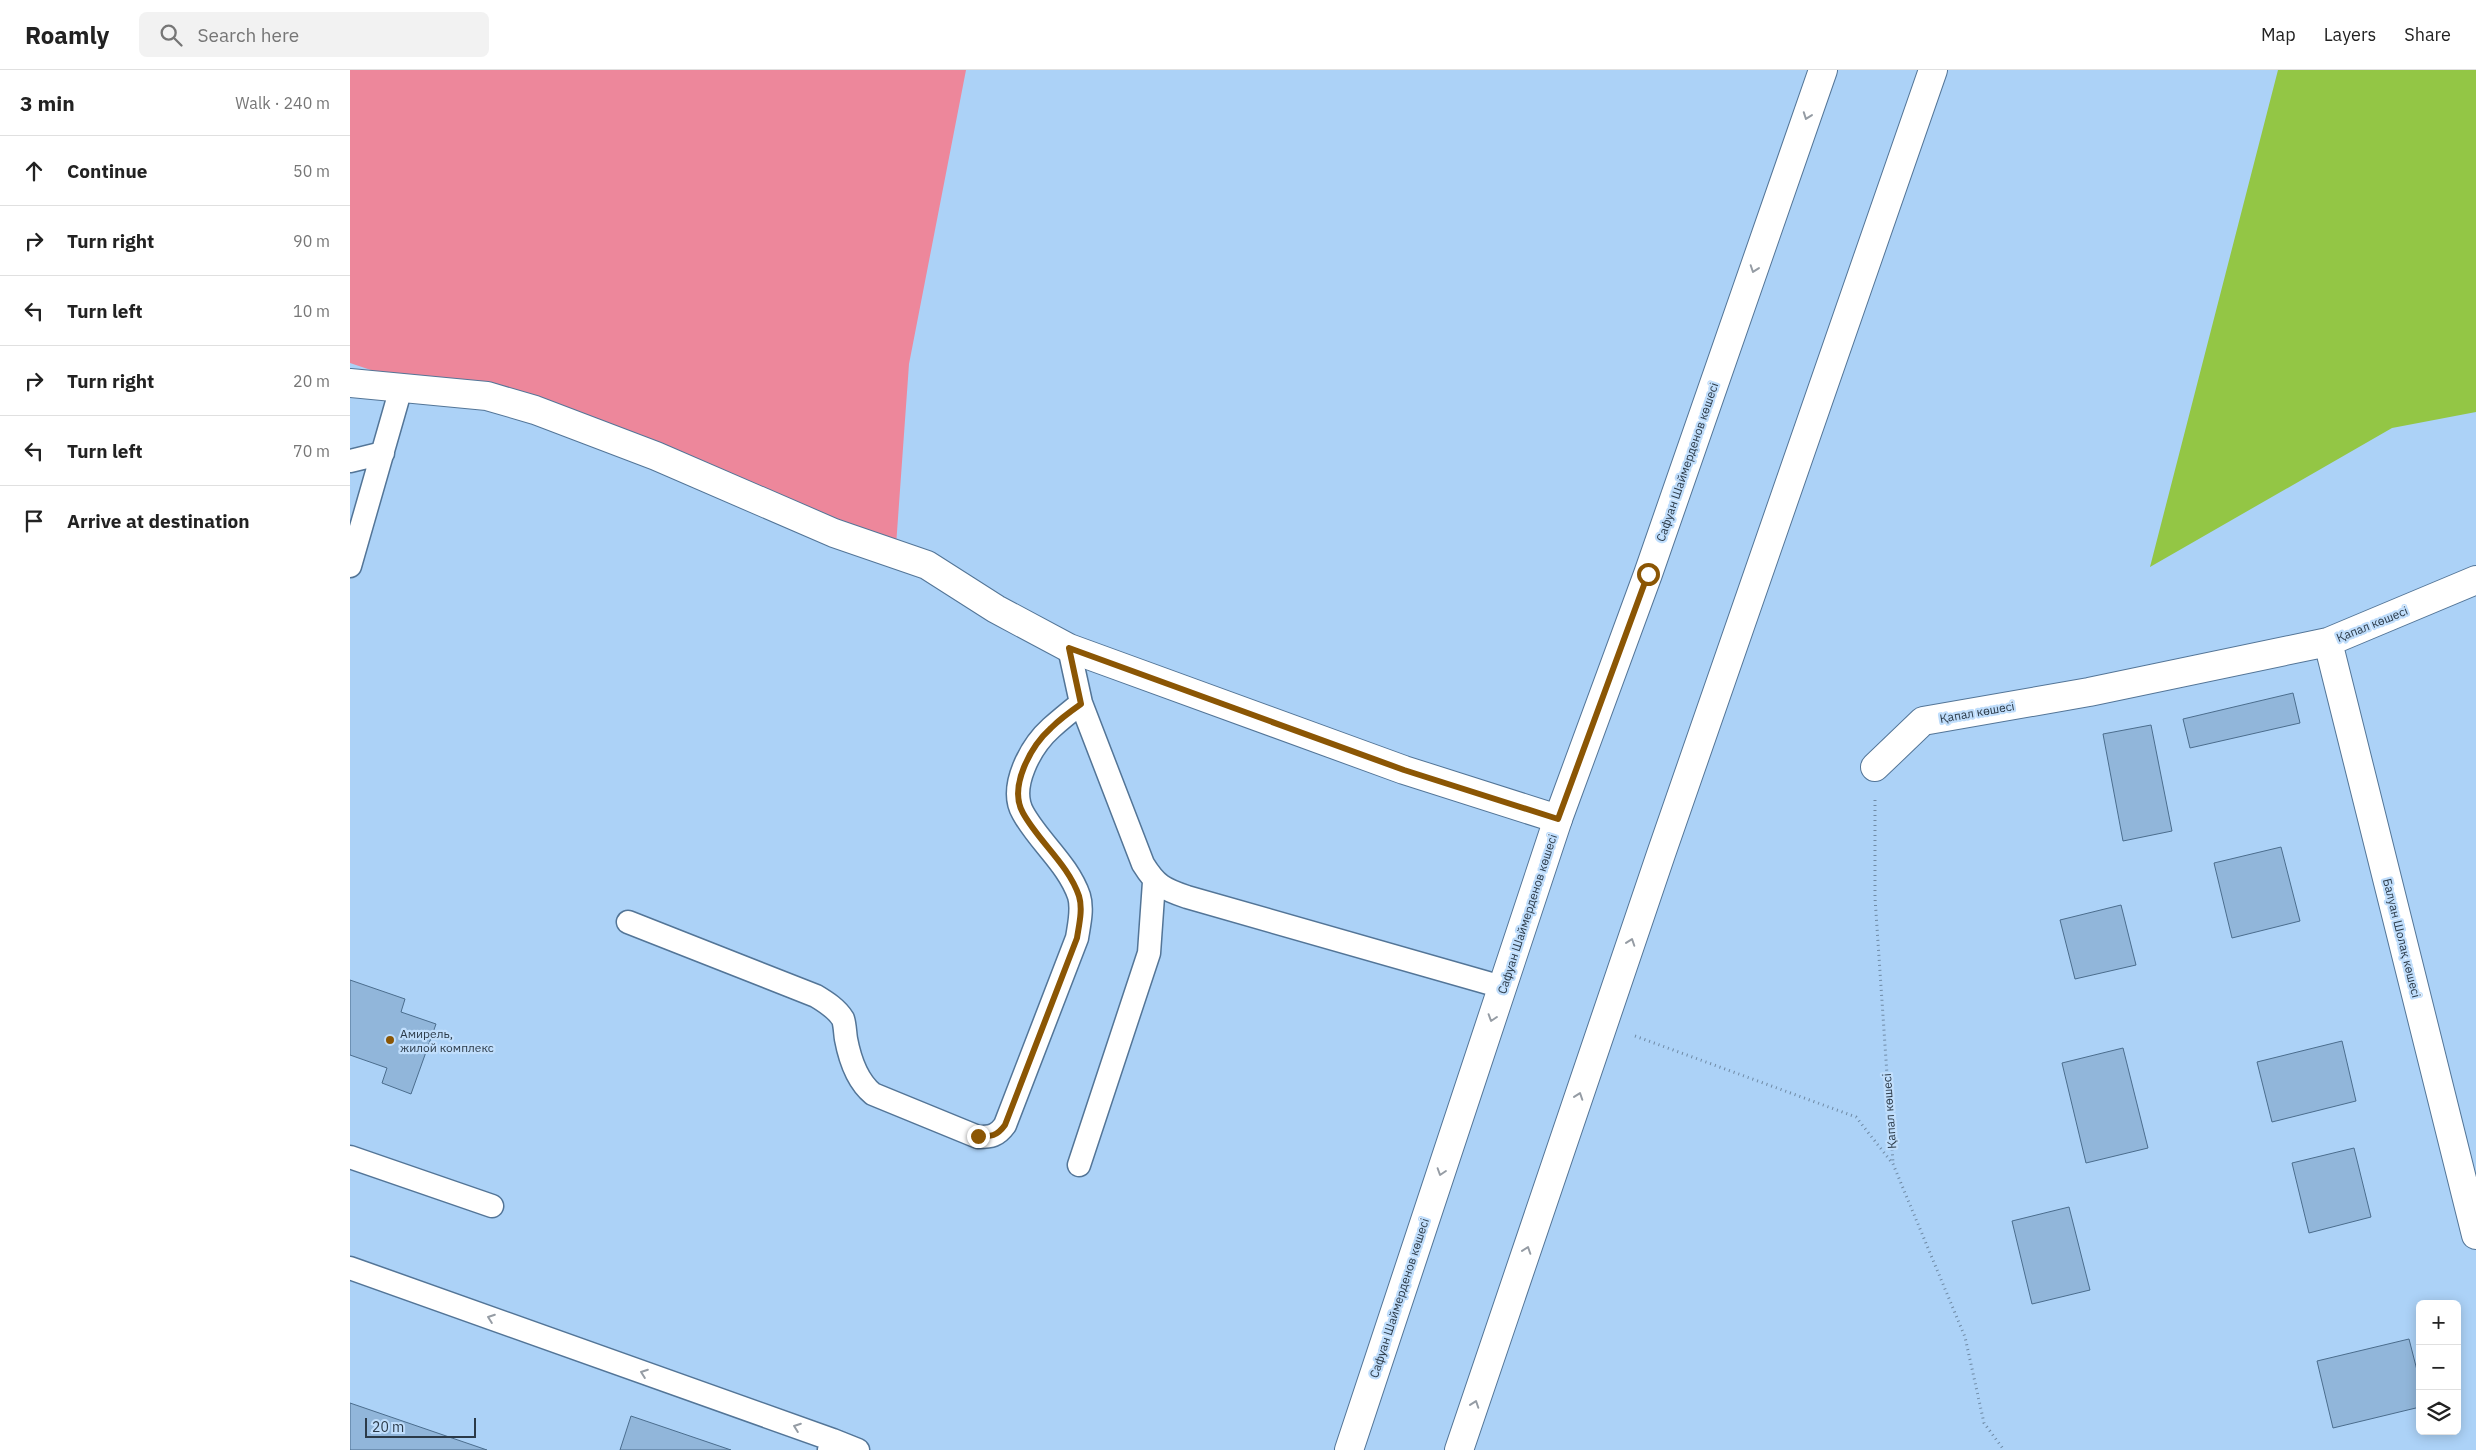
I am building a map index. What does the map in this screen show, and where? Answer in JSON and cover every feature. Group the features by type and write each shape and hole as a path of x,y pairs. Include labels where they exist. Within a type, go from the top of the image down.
{"main road":[{"name":"Сафуан Шаймерденов көшесі","path":"1349,1450 1558,819 1648,574 1823,70"},
{"path":"1459,1450 1603,1025 1933,70"},
{"path":"350,383 487,396 535,410 656,456 834,533 927,565 996,609 1069,648 1404,770 1558,819"},
{"name":"Қапал көшесі","path":"1875,767 1923,721 2090,692 2328,642 2476,580"},
{"name":"Балуан Шолақ көшесі","path":"2328,642 2476,1235"}],"lane":[{"path":"350,566 401,388"},
{"path":"350,461 383,453"},
{"path":"1069,648 1081,704 1144,864 1154,882 1187,897 1502,988"},
{"path":"628,922 816,996 831,1005 843,1020 848,1050 857,1073 863,1086 873,1094 978,1136 990,1137 999,1133 1005,1125 1077,938 1081,917 1080,897 1068,873 1022,812 1017,788 1027,761 1050,729 1081,704"},
{"path":"1079,1165 1148,953 1154,882"},
{"path":"350,1157 492,1206"},
{"path":"350,1268 831,1445 858,1450"}],"path":[{"name":"Қапал көшесі","path":"1875,767 1875,898 1893,1164"},
{"path":"1603,1025 1856,1117 1893,1164 1965,1337 1984,1423 2004,1450"}],"shaded area":[{"path":"350,70 966,70 909,364 896,546 350,363"},
{"path":"2278,70 2476,70 2476,412 2392,428 2150,567"}],"building":[{"path":"2293,693 2300,723 2190,748 2183,719"},
{"path":"2151,725 2172,831 2123,841 2103,734"},
{"path":"2281,847 2300,921 2232,938 2214,863"},
{"path":"2121,905 2136,965 2075,979 2060,920"},
{"name":"Амирель, жилой комплекс","path":"350,980 405,999 401,1012 436,1024 411,1094 382,1083 387,1068 350,1055"},
{"path":"2342,1041 2356,1101 2272,1122 2257,1062"},
{"path":"2123,1048 2148,1148 2086,1163 2062,1063"},
{"path":"2354,1148 2371,1217 2309,1233 2292,1163"},
{"path":"2069,1207 2090,1290 2032,1304 2012,1221"},
{"path":"2409,1339 2416,1366 2416,1408 2333,1428 2317,1361"},
{"path":"350,1403 487,1450 350,1450"},
{"path":"631,1416 731,1450 620,1450"}],"place":[{"name":"Амирель, жилой комплекс","path":"390,1040"}],"route":[{"path":"978,1136 990,1137 999,1133 1005,1125 1077,938 1081,917 1080,897 1068,873 1022,812 1017,788 1027,761 1050,729 1081,704 1069,648 1404,770 1558,819 1648,574"}]}
